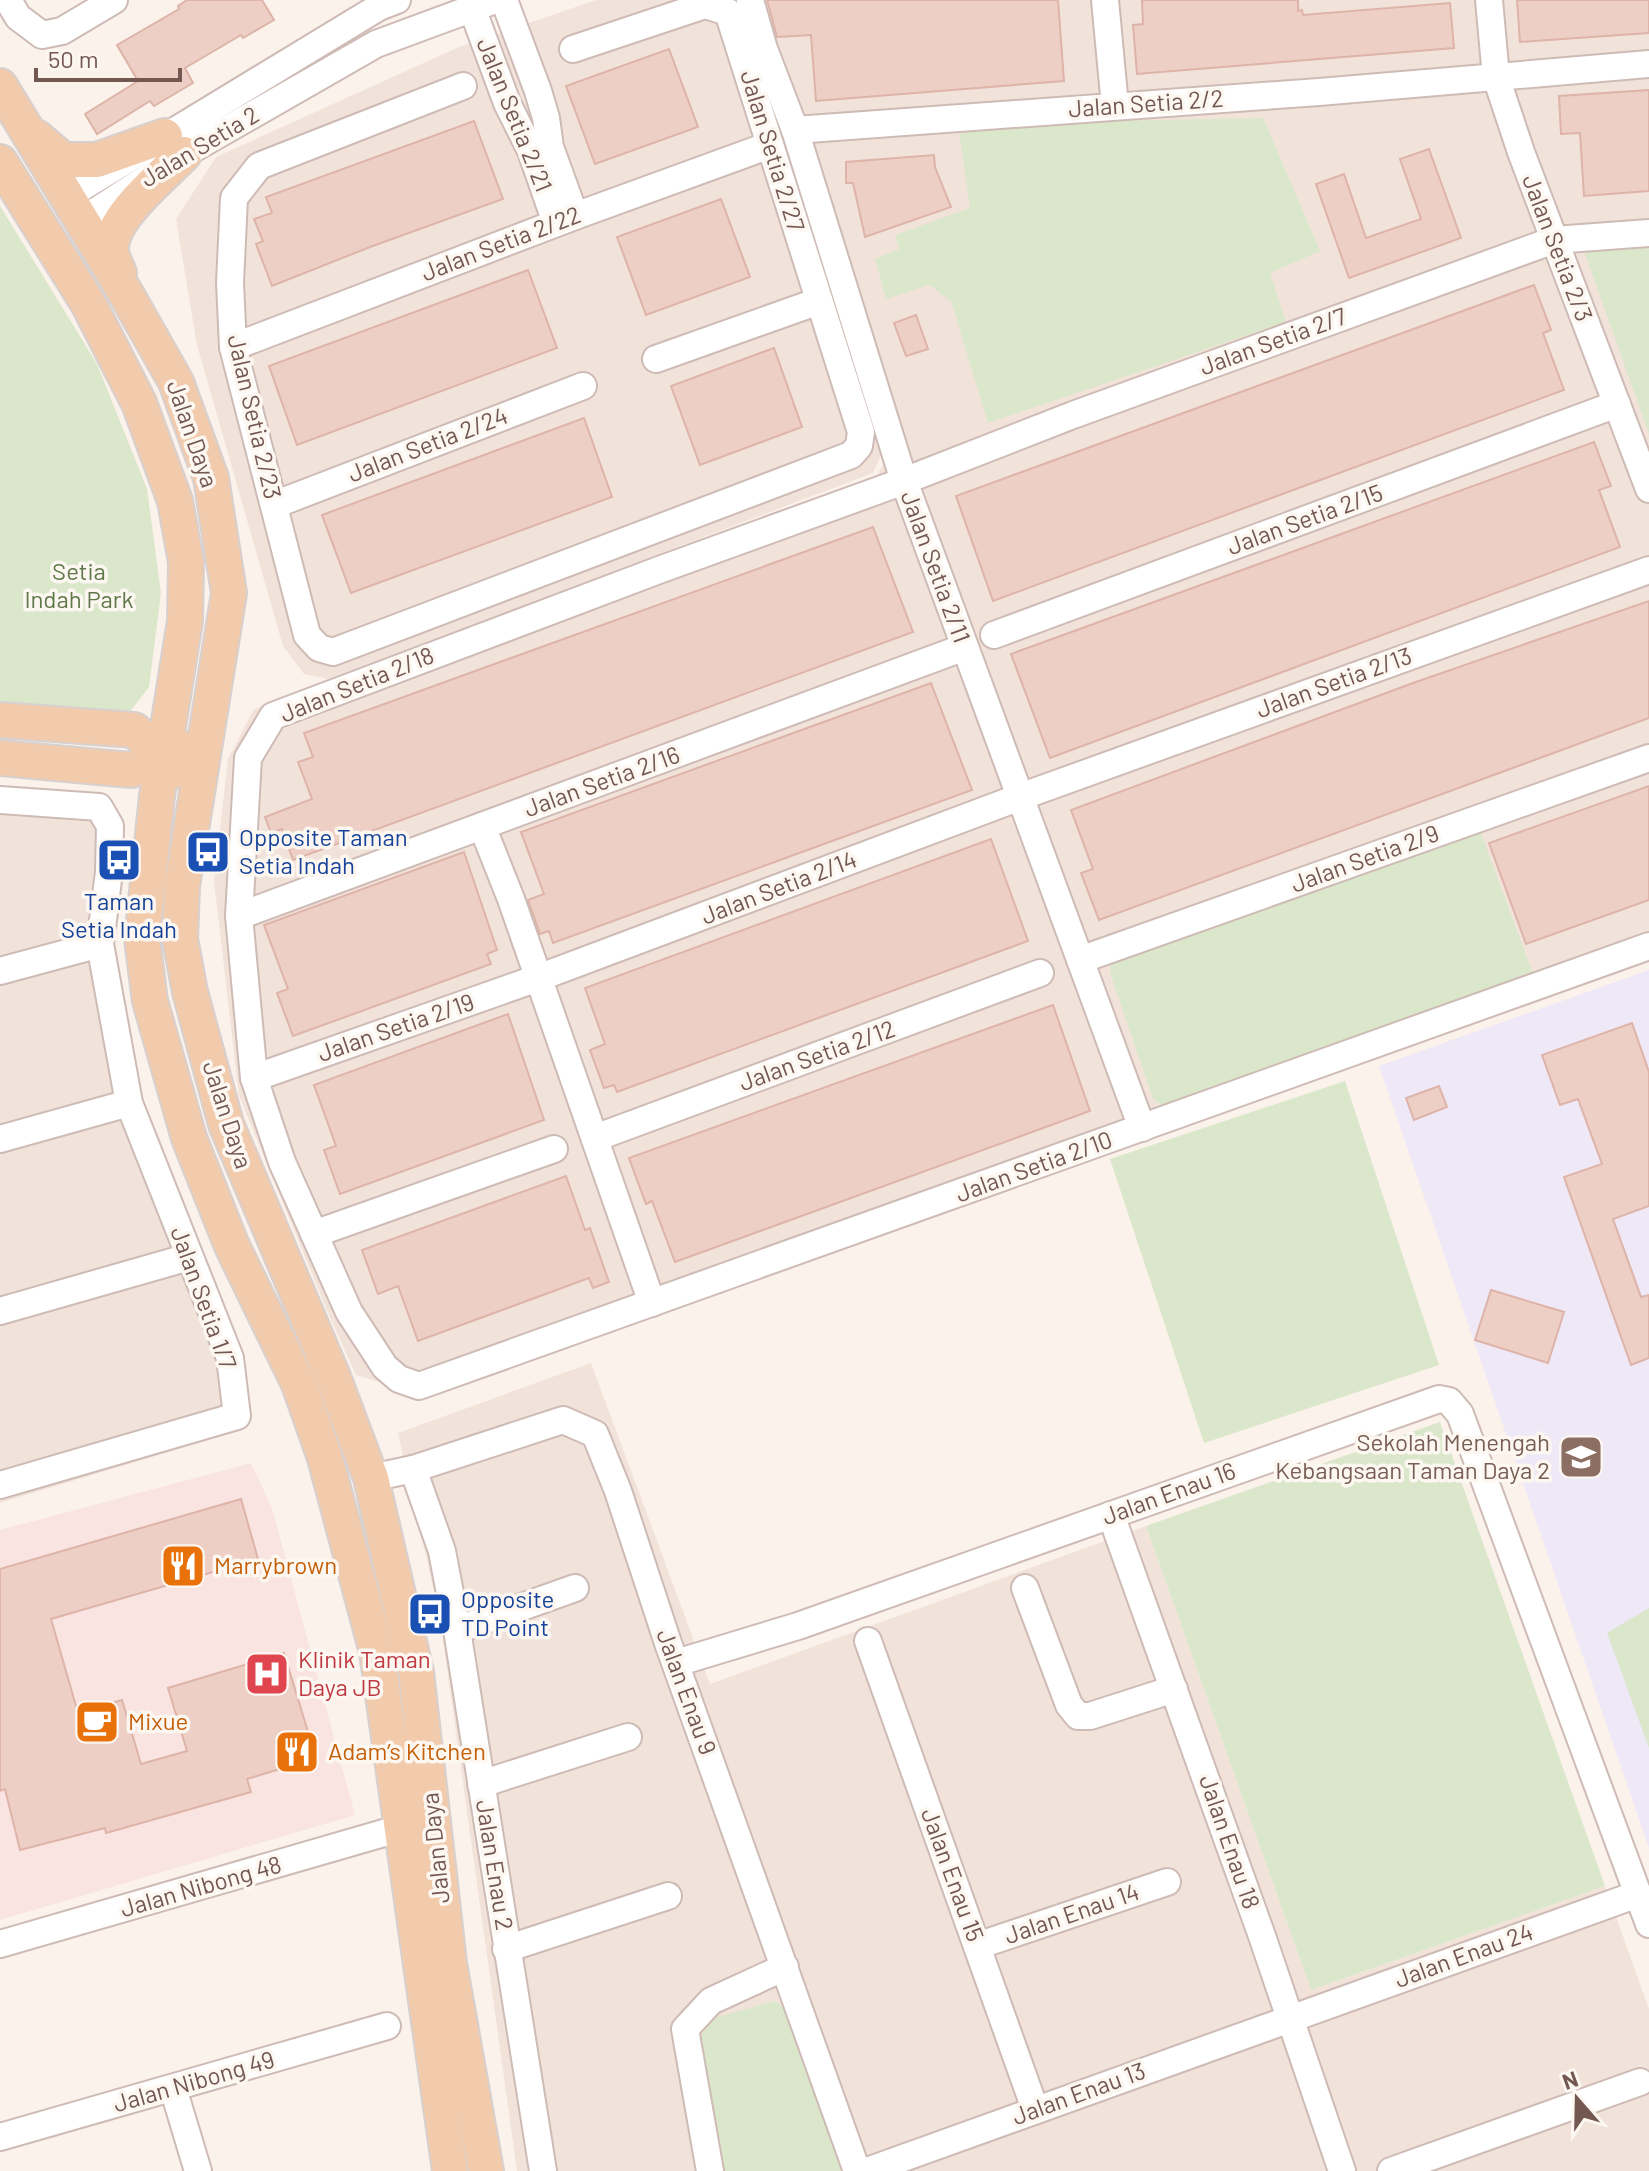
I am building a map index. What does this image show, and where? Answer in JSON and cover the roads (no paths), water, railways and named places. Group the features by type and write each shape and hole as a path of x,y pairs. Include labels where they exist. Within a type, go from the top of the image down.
{"main road":[{"path":"7,99 43,144 63,160 97,160 175,145"},
{"name":"Jalan Daya","path":"7,99 68,210 125,292 176,382 211,478 229,593 182,886 180,939 190,992 226,1124 333,1377 371,1478 416,1672 449,1963 486,2171"},
{"path":"125,292 111,250 116,229 175,145"},
{"path":"1,164 35,203 68,210 60,237 89,305"},
{"name":"Jalan Daya","path":"1,164 89,305 139,403 175,501 186,562 185,621 163,756 142,939 150,1001 189,1138 232,1246 299,1384 329,1472 377,1652 450,2171"},
{"path":"99,726 132,726 149,717 161,703 179,660"},
{"path":"0,758 131,770 163,756 183,742 197,722 218,661"},
{"path":"0,720 134,730 163,756 177,777 182,886"},
{"path":"96,765 132,793 153,842"}],"street":[{"path":"8,0 18,17 42,35 62,31 114,0"},
{"name":"Jalan Setia 2","path":"68,210 175,145 379,7 397,0"},
{"name":"Jalan Setia 2/21","path":"504,0 546,118 565,219"},
{"name":"Jalan Setia 2/11","path":"750,0 764,49 795,130 904,481 1142,1128"},
{"path":"1105,0 1115,106"},
{"name":"Jalan Setia 2/3","path":"1489,0 1496,77 1649,489"},
{"name":"Jalan Setia 2","path":"175,145 376,44 482,3"},
{"name":"Jalan Setia 2/21","path":"482,3 497,77 565,219"},
{"name":"Jalan Setia 2/27","path":"319,648 333,652 836,461 851,455 859,446 861,432 728,12 705,5 573,49"},
{"name":"Jalan Setia 2/2","path":"795,130 1649,64"},
{"path":"497,77 530,68"},
{"name":"Jalan Setia 2/23","path":"319,648 307,635 233,347 230,283 234,198 259,166 463,86"},
{"name":"Jalan Setia 2/22","path":"233,347 565,219 770,145"},
{"name":"Jalan Setia 2/7","path":"904,481 1073,415 1554,240 1649,233"},
{"path":"656,359 819,301"},
{"name":"Jalan Setia 2/24","path":"274,505 583,386"},
{"name":"Jalan Setia 2/15","path":"994,635 1617,404"},
{"name":"Jalan Setia 2/18","path":"419,1386 399,1379 385,1367 349,1312 282,1162 254,1078 239,916 248,758 273,716 904,481"},
{"name":"Jalan Setia 2/13","path":"1020,797 1649,570"},
{"name":"Jalan Setia 2/16","path":"239,916 965,647"},
{"name":"Jalan Setia 2/9","path":"1080,960 1649,758"},
{"name":"Jalan Setia 2/14","path":"538,978 1020,797"},
{"name":"Jalan Setia 1/7","path":"0,800 99,807 110,826 109,872 100,944 129,1103 230,1358 237,1416 0,1485"},
{"path":"482,826 652,1303"},
{"path":"0,971 100,944"},
{"name":"Jalan Setia 2/10","path":"419,1386 1649,946"},
{"name":"Jalan Setia 2/12","path":"595,1138 1040,973"},
{"name":"Jalan Setia 2/19","path":"254,1078 538,978"},
{"path":"0,1139 129,1103"},
{"path":"314,1234 554,1149"},
{"path":"0,1311 189,1257"},
{"name":"Jalan Enau 16","path":"676,1663 798,1626 1439,1399 1449,1401 1460,1414 1649,1924"},
{"name":"Jalan Enau 9","path":"371,1478 413,1469 563,1420 595,1434 618,1491 857,2171"},
{"name":"Jalan Enau 2","path":"413,1469 442,1551 457,1630 543,2171"},
{"name":"Jalan Enau 18","path":"1111,1515 1342,2171"},
{"path":"457,1630 575,1588"},
{"path":"1025,1588 1069,1705 1078,1716 1090,1716 1174,1689"},
{"name":"Jalan Enau 15","path":"868,1641 1035,2109"},
{"path":"481,1784 628,1737"},
{"name":"Jalan Nibong 48","path":"0,1944 401,1828"},
{"name":"Jalan Enau 14","path":"977,1946 1167,1882"},
{"name":"Jalan Enau 24","path":"1290,2017 1638,1894"},
{"path":"506,1949 668,1896"},
{"path":"710,2171 685,2029 711,2001 785,1967"},
{"name":"Jalan Enau 13","path":"867,2171 1290,2017"},
{"name":"Jalan Nibong 49","path":"0,2137 387,2026"},
{"path":"1391,2171 1640,2082"},
{"path":"173,2088 198,2171"}],"place":[{"name":"Opposite Taman Setia Indah","path":"208,852"},
{"name":"Taman Setia Indah","path":"119,860"},
{"name":"Sekolah Menengah Kebangsaan Taman Daya 2","path":"1581,1457"},
{"name":"Marrybrown","path":"183,1566"},
{"name":"Opposite TD Point","path":"430,1614"},
{"name":"Klinik Taman Daya JB","path":"267,1674"},
{"name":"Mixue","path":"97,1722"},
{"name":"Adam’s Kitchen","path":"297,1752"}],"park label":[{"name":"Setia Indah Park","path":"79,586"}]}
